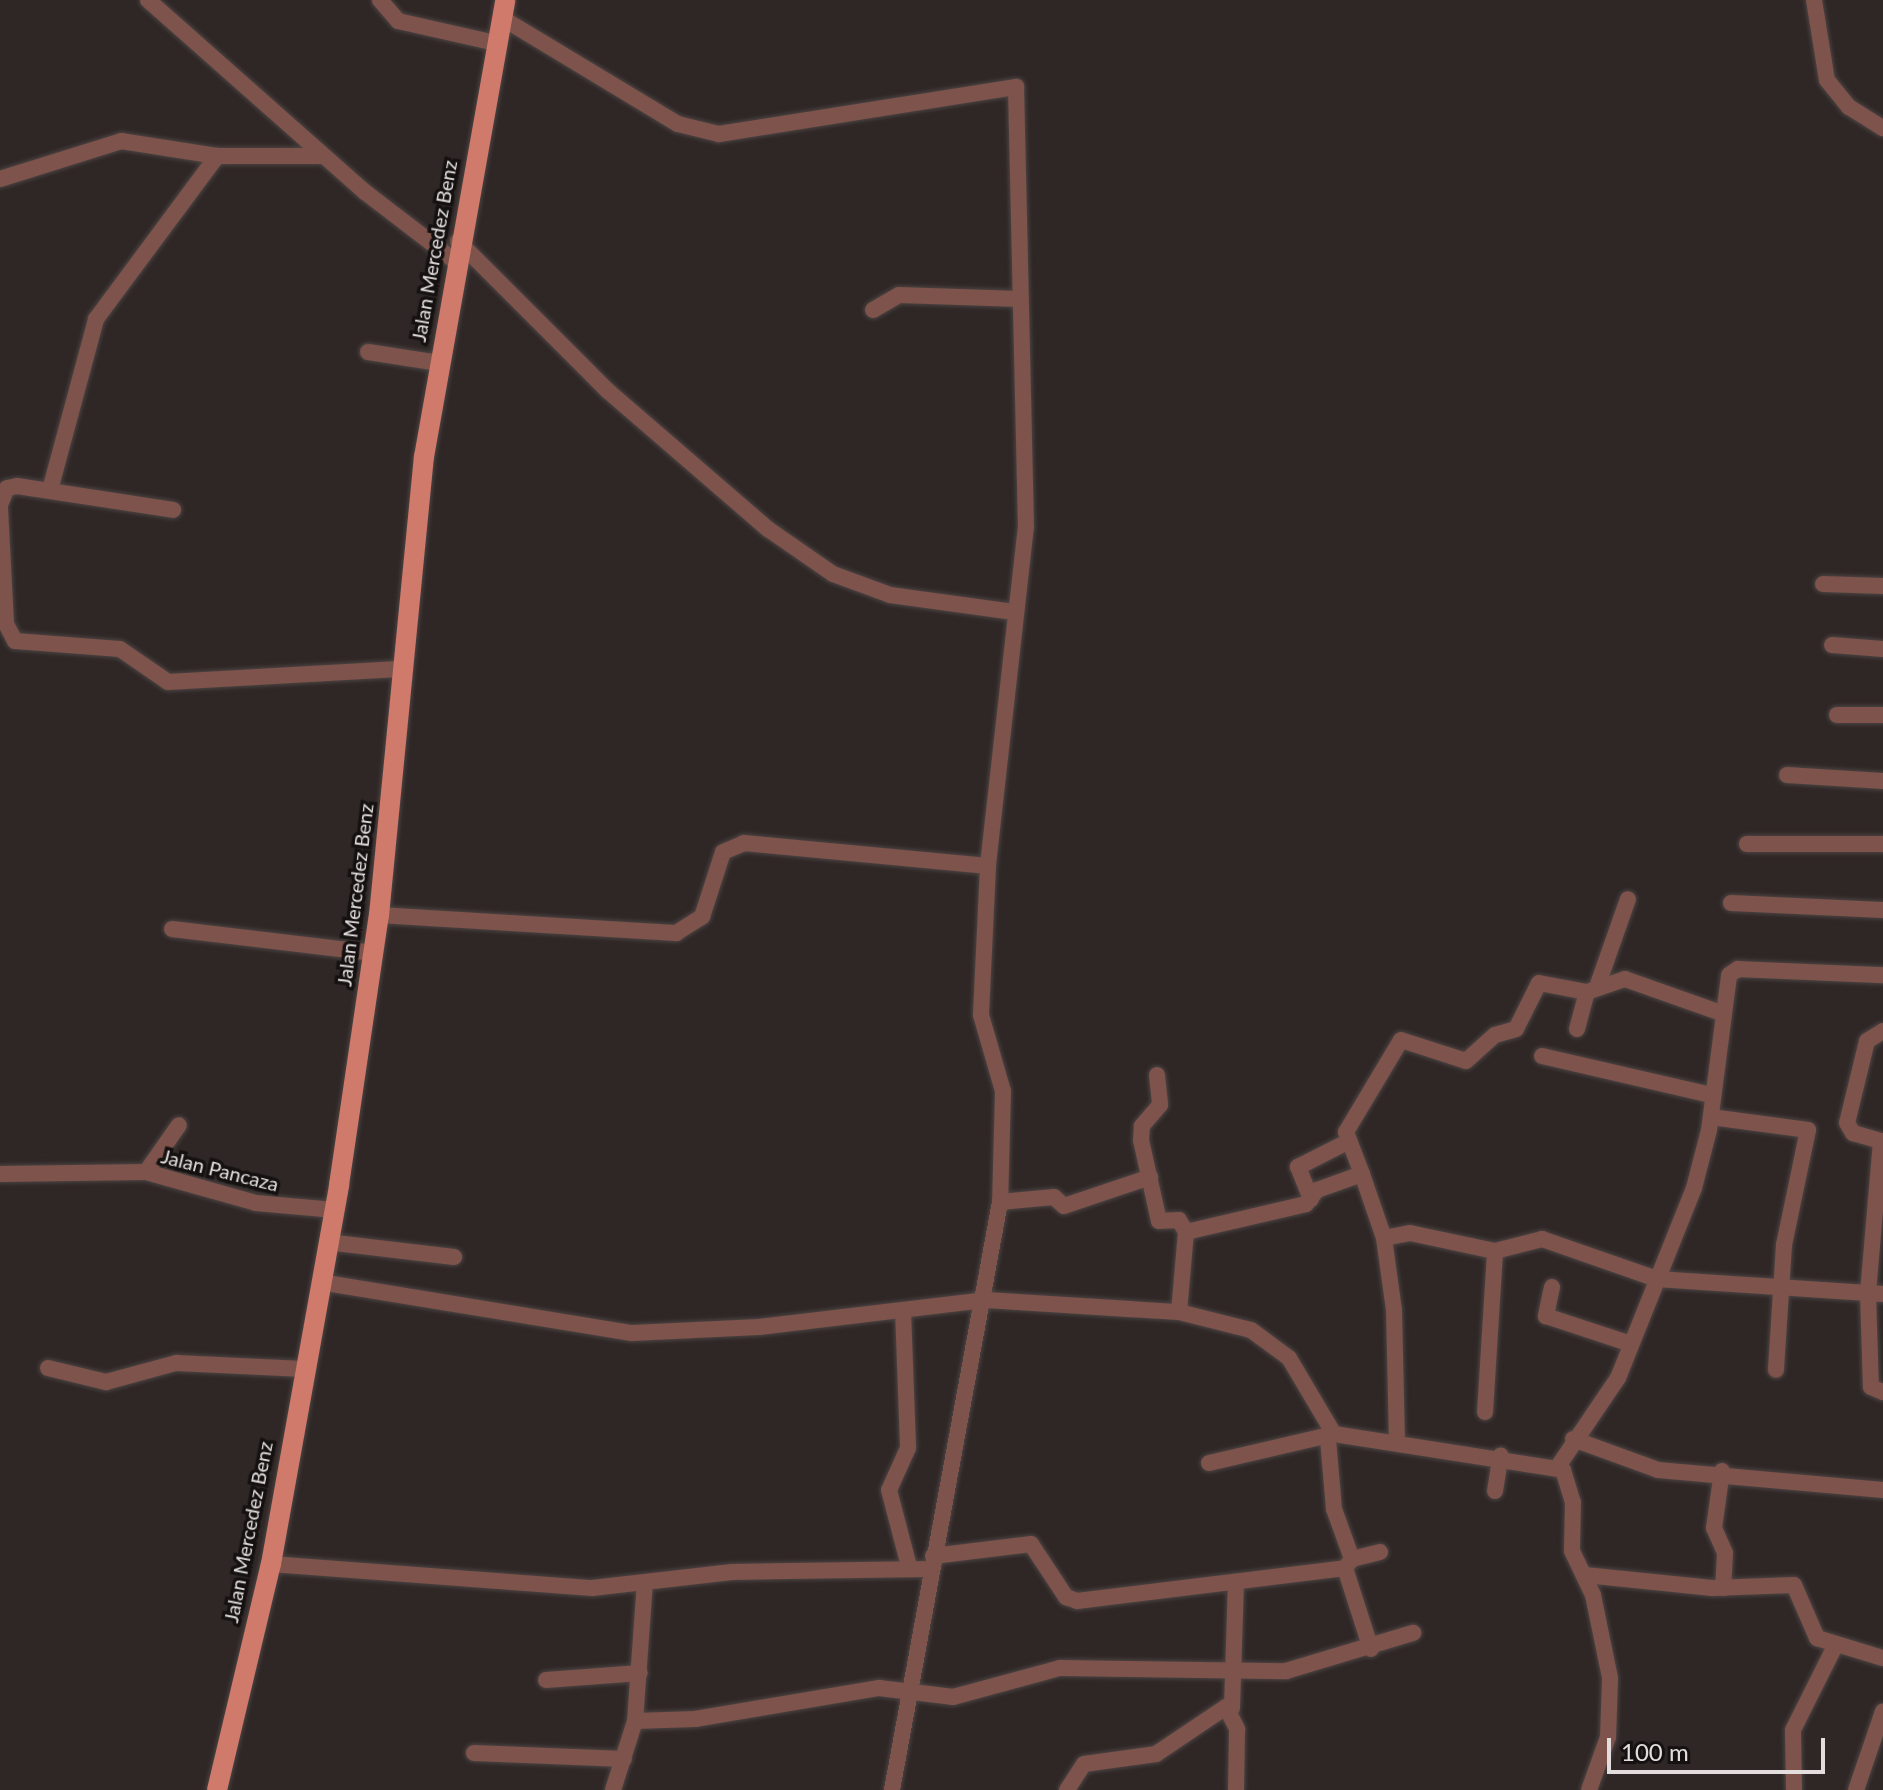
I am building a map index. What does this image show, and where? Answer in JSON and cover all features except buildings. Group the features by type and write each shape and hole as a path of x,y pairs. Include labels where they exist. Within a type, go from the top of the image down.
{"main road":[{"name":"Jalan Mercedez Benz","path":"217,1790 271,1564 335,1210 379,915 439,363 503,9"}],"street":[{"path":"148,0 323,156 457,251 608,391 768,529 833,574 890,595 1014,612"},
{"path":"380,0 398,21 496,43"},
{"path":"1817,1 1827,80 1849,107 1883,128"},
{"path":"503,9 678,124 719,134 1016,87 1026,526 988,866 981,1015 1003,1091 1000,1202 986,1300 932,1563 892,1790"},
{"path":"0,179 121,141 217,156 323,156"},
{"path":"50,490 96,319 135,256 217,156"},
{"path":"873,310 899,295 1020,299"},
{"path":"368,352 439,363"},
{"path":"173,510 50,490 8,487 0,506 6,624 15,641 120,649 168,682 404,669"},
{"path":"1823,584 1883,586"},
{"path":"1832,645 1883,649"},
{"path":"1837,715 1883,715"},
{"path":"1787,775 1883,781"},
{"path":"379,915 676,933 702,917 723,852 744,843 988,866"},
{"path":"1747,844 1883,844"},
{"path":"1577,1029 1628,899"},
{"path":"1731,903 1883,910"},
{"path":"172,929 374,953"},
{"path":"1589,1790 1608,1737 1611,1693 1585,1575 1572,1551 1573,1502 1559,1465 1573,1439 1618,1378 1699,1171 1711,1117 1721,1013 1729,975 1738,969 1883,975"},
{"path":"1311,1199 1298,1167 1347,1142 1403,1039 1466,1061 1495,1035 1516,1029 1539,983 1592,990 1636,979 1721,1013"},
{"path":"1883,1031 1867,1041 1847,1123 1856,1134 1882,1141 1871,1387 1883,1392"},
{"path":"1542,1056 1711,1095"},
{"path":"1157,1075 1160,1105 1140,1130 1159,1221 1179,1220 1186,1232 1179,1312"},
{"path":"1711,1117 1808,1130 1780,1291 1776,1370"},
{"path":"146,1172 179,1125"},
{"path":"1347,1142 1362,1174 1384,1238 1399,1376 1397,1442"},
{"name":"Jalan Pancaza","path":"0,1174 146,1172 256,1203 335,1210"},
{"path":"1186,1232 1311,1199 1362,1174"},
{"path":"1000,1202 1054,1197 1064,1206 1150,1177"},
{"path":"1384,1238 1410,1233 1495,1251 1542,1239 1657,1279 1780,1291 1876,1294"},
{"path":"327,1242 454,1257"},
{"path":"1485,1412 1495,1251"},
{"path":"320,1282 632,1333 986,1300 1179,1312 1251,1330 1279,1346 1331,1436 1334,1509 1371,1649"},
{"path":"1552,1287 1546,1316 1631,1344"},
{"path":"903,1310 908,1448 889,1490 909,1566"},
{"path":"48,1368 106,1382 176,1363 304,1369"},
{"path":"1209,1463 1331,1436 1501,1455 1559,1465"},
{"path":"1573,1439 1658,1470 1722,1471 1883,1490"},
{"path":"1495,1491 1501,1455"},
{"path":"1722,1471 1714,1528 1725,1551 1723,1588"},
{"path":"271,1564 592,1588 909,1566 1031,1544 1066,1597 1077,1601 1236,1582 1349,1564 1380,1552"},
{"path":"1585,1575 1723,1588 1798,1587 1813,1633 1835,1646 1883,1658"},
{"path":"1236,1582 1232,1708 1236,1790"},
{"path":"613,1790 635,1721 645,1583"},
{"path":"635,1721 695,1719 879,1688 953,1697 1060,1668 1235,1675 1301,1669 1413,1633"},
{"path":"1794,1790 1793,1730 1835,1646"},
{"path":"546,1680 640,1673"},
{"path":"1067,1790 1084,1764 1156,1754 1210,1712 1232,1708"},
{"path":"1856,1790 1883,1711"},
{"path":"474,1753 624,1759"}]}
